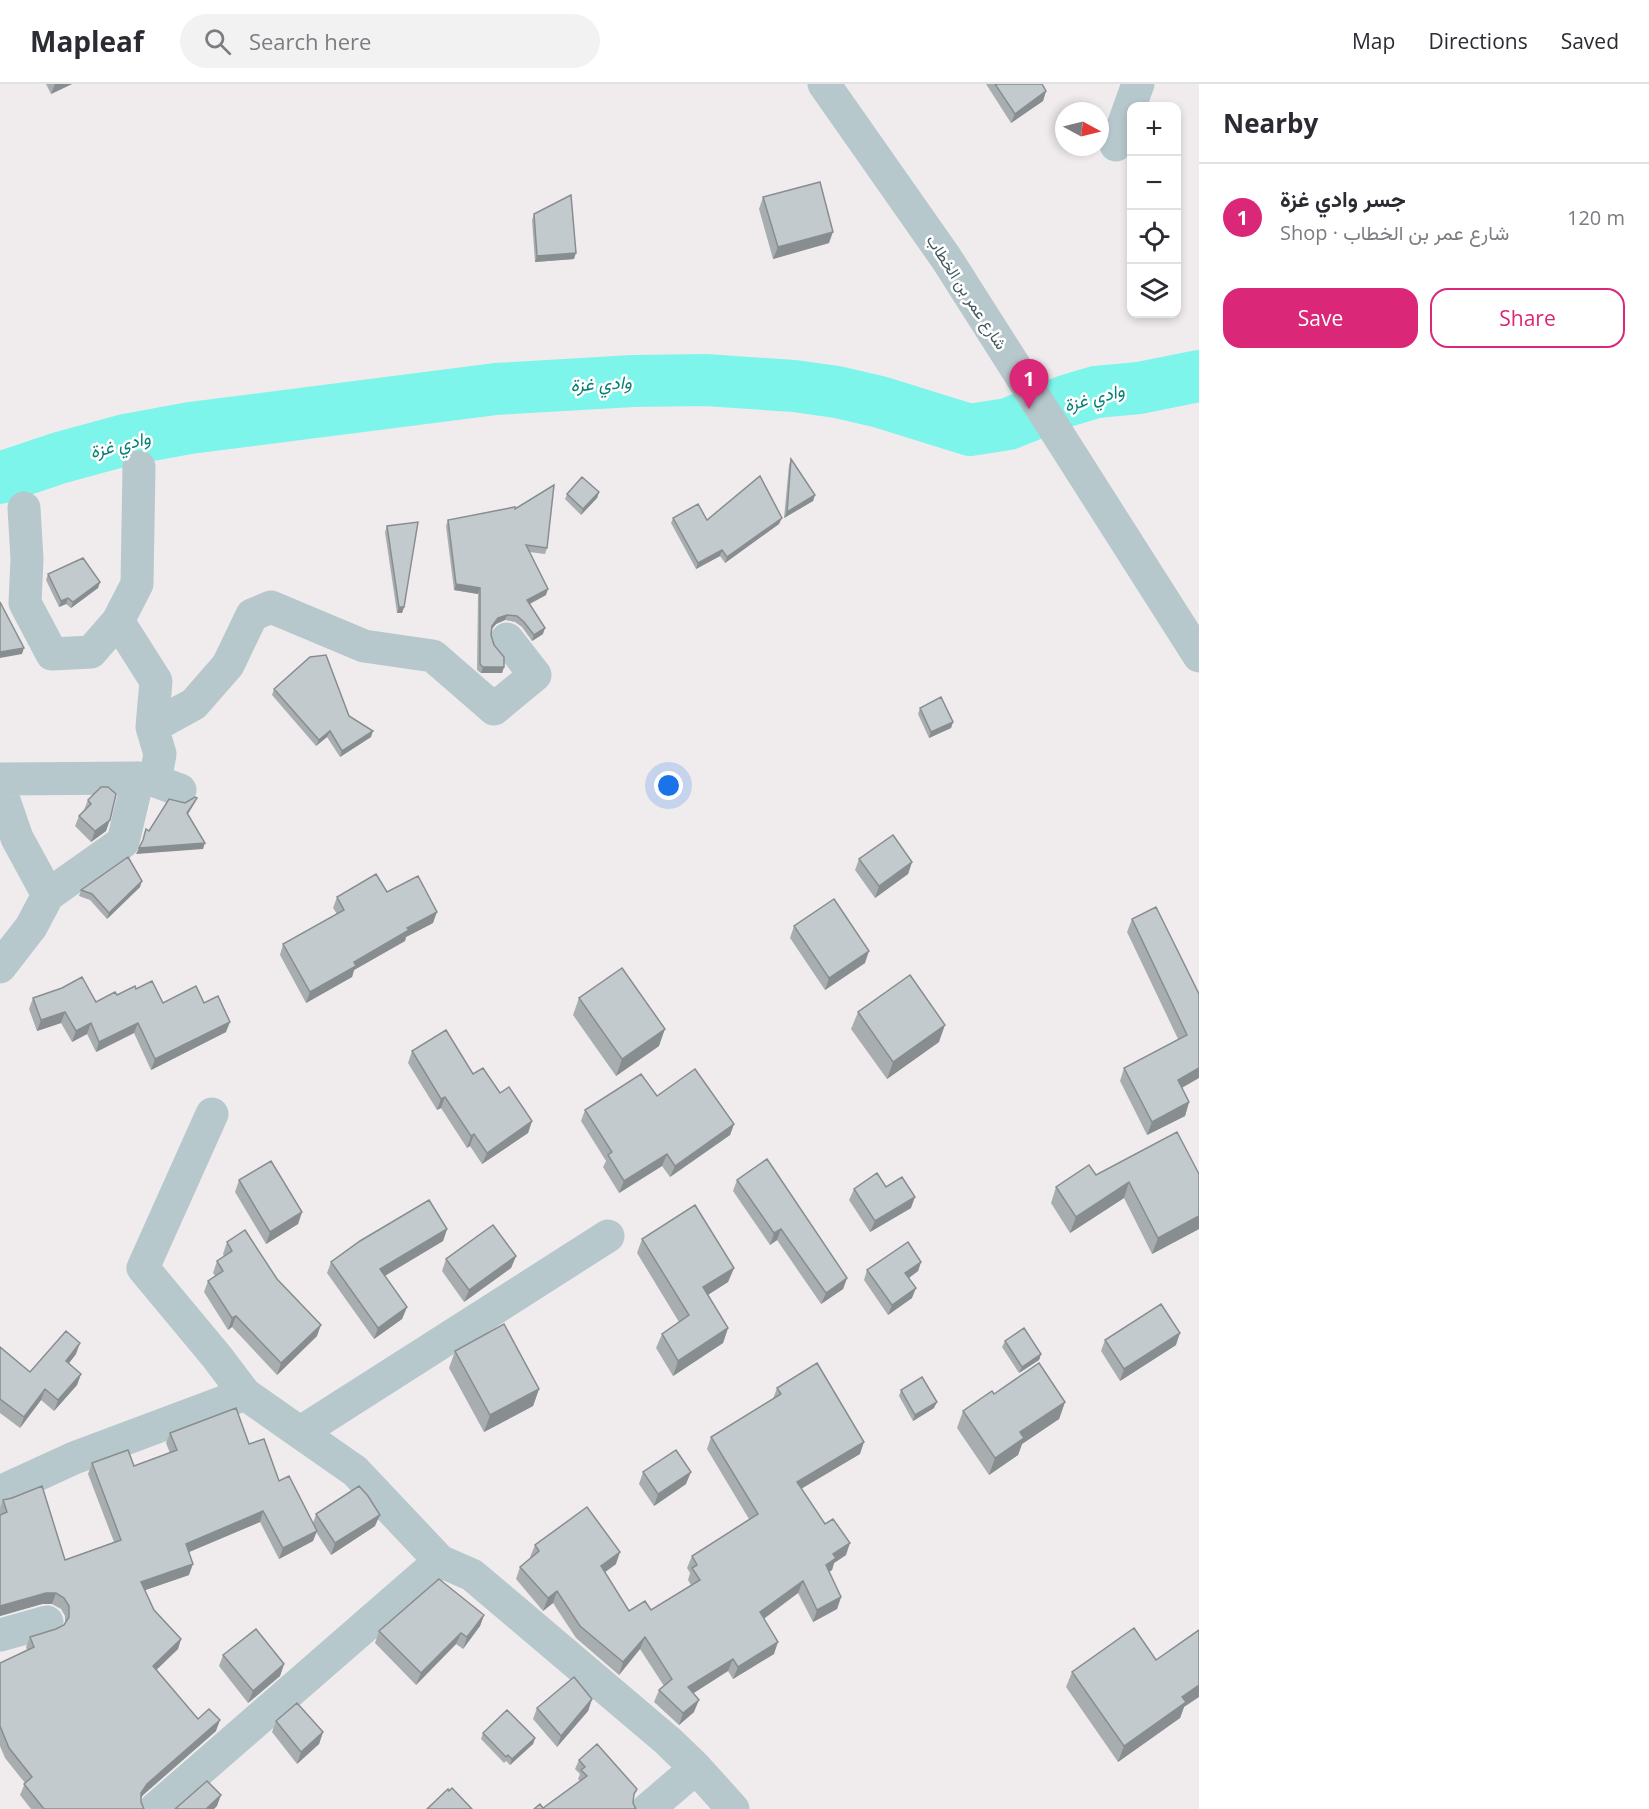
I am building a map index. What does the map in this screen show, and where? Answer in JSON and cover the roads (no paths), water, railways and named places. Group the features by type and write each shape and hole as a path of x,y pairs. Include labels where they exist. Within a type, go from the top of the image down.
{"street":[{"name":"شارع عمر بن الخطاب","path":"824,84 946,258 1199,656"},
{"path":"1116,145 1138,84"},
{"path":"24,508 27,559 25,603 52,654 91,652 118,621 137,584 139,466"},
{"path":"152,727 194,705 228,665 252,615 271,607 364,646 433,656 494,709 535,675 507,639"},
{"path":"0,967 31,927 48,895 123,842 158,783 160,754 152,727 156,681 118,621"},
{"path":"0,779 158,783"},
{"path":"0,789 17,838 48,895"},
{"path":"212,1114 143,1268 245,1394 355,1472 441,1561 472,1575 668,1741 733,1809"},
{"path":"301,1432 608,1236"},
{"path":"0,1492 74,1458 245,1394"},
{"path":"155,1809 441,1561"},
{"path":"0,1635 47,1622"},
{"path":"648,1809 696,1768"}],"waterway":[{"name":"وادي غزة","path":"0,478 59,458 125,440 190,428 496,389 633,381 706,380 794,386 837,392 880,402 970,430 1008,424 1096,392 1139,388 1199,376"}],"place":[{"name":"جسر وادي غزة","path":"1029,409"}]}
